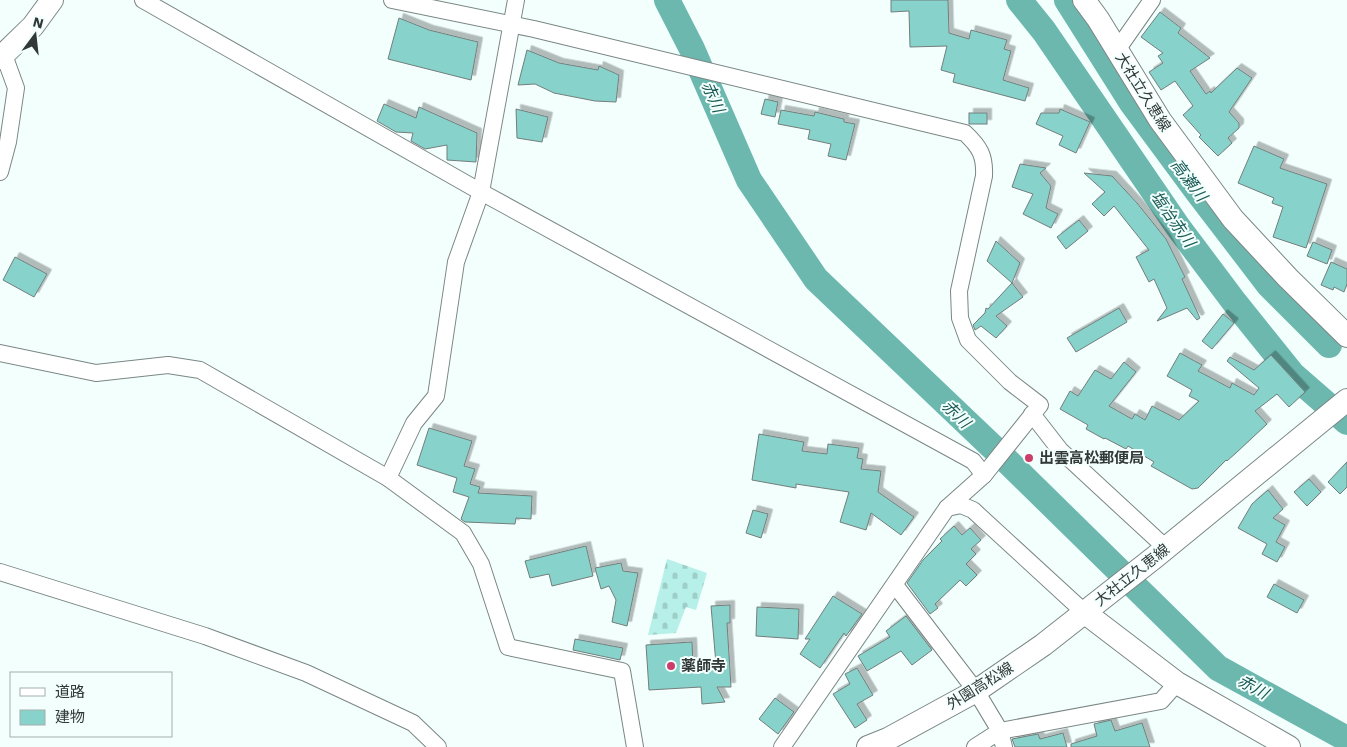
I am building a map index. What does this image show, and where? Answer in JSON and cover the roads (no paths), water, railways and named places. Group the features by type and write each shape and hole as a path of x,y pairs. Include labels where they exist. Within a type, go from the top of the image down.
{"main road":[{"path":"2,56 33,26 52,0"},
{"name":"大社立久恵線","path":"1084,0 1098,19 1160,120 1233,219 1288,278 1347,336"},
{"name":"大社立久恵線","path":"1289,747 1177,683 1092,606 1347,400"},
{"name":"外園高松線","path":"868,747 888,739 976,691 1043,645 1092,606"}],"street":[{"path":"143,0 481,192 973,461 984,475"},
{"path":"392,0 510,24 965,133 976,143 985,161 984,176 958,291 960,318 968,340 1010,382 1040,406 984,475 948,508 782,747"},
{"path":"388,478 414,423 436,396 456,262 481,192 510,24 516,0"},
{"path":"1117,50 1152,0"},
{"path":"0,172 8,142 16,88 2,56"},
{"path":"0,353 96,373 168,365 200,370 388,478 463,533 482,564 508,647 622,671 634,747"},
{"path":"1032,414 1060,450 1161,552"},
{"path":"948,508 962,505 973,510 1092,606"},
{"path":"0,572 205,636 306,673 413,723 438,747"},
{"path":"895,585 976,691 1000,730 1004,747"},
{"path":"975,747 1000,730 1160,701 1177,683"}],"waterway":[{"name":"赤川","path":"667,0 692,49 749,180 816,279 1003,457 1218,668 1347,739"},
{"name":"塩冶赤川","path":"1019,0 1044,31 1178,227 1235,303 1292,374 1347,422"},
{"name":"高瀬川","path":"1067,0 1132,103 1197,191 1269,285 1329,345"}],"place":[{"name":"出雲高松郵便局","path":"1029,458"},
{"name":"薬師寺","path":"671,666"}]}
